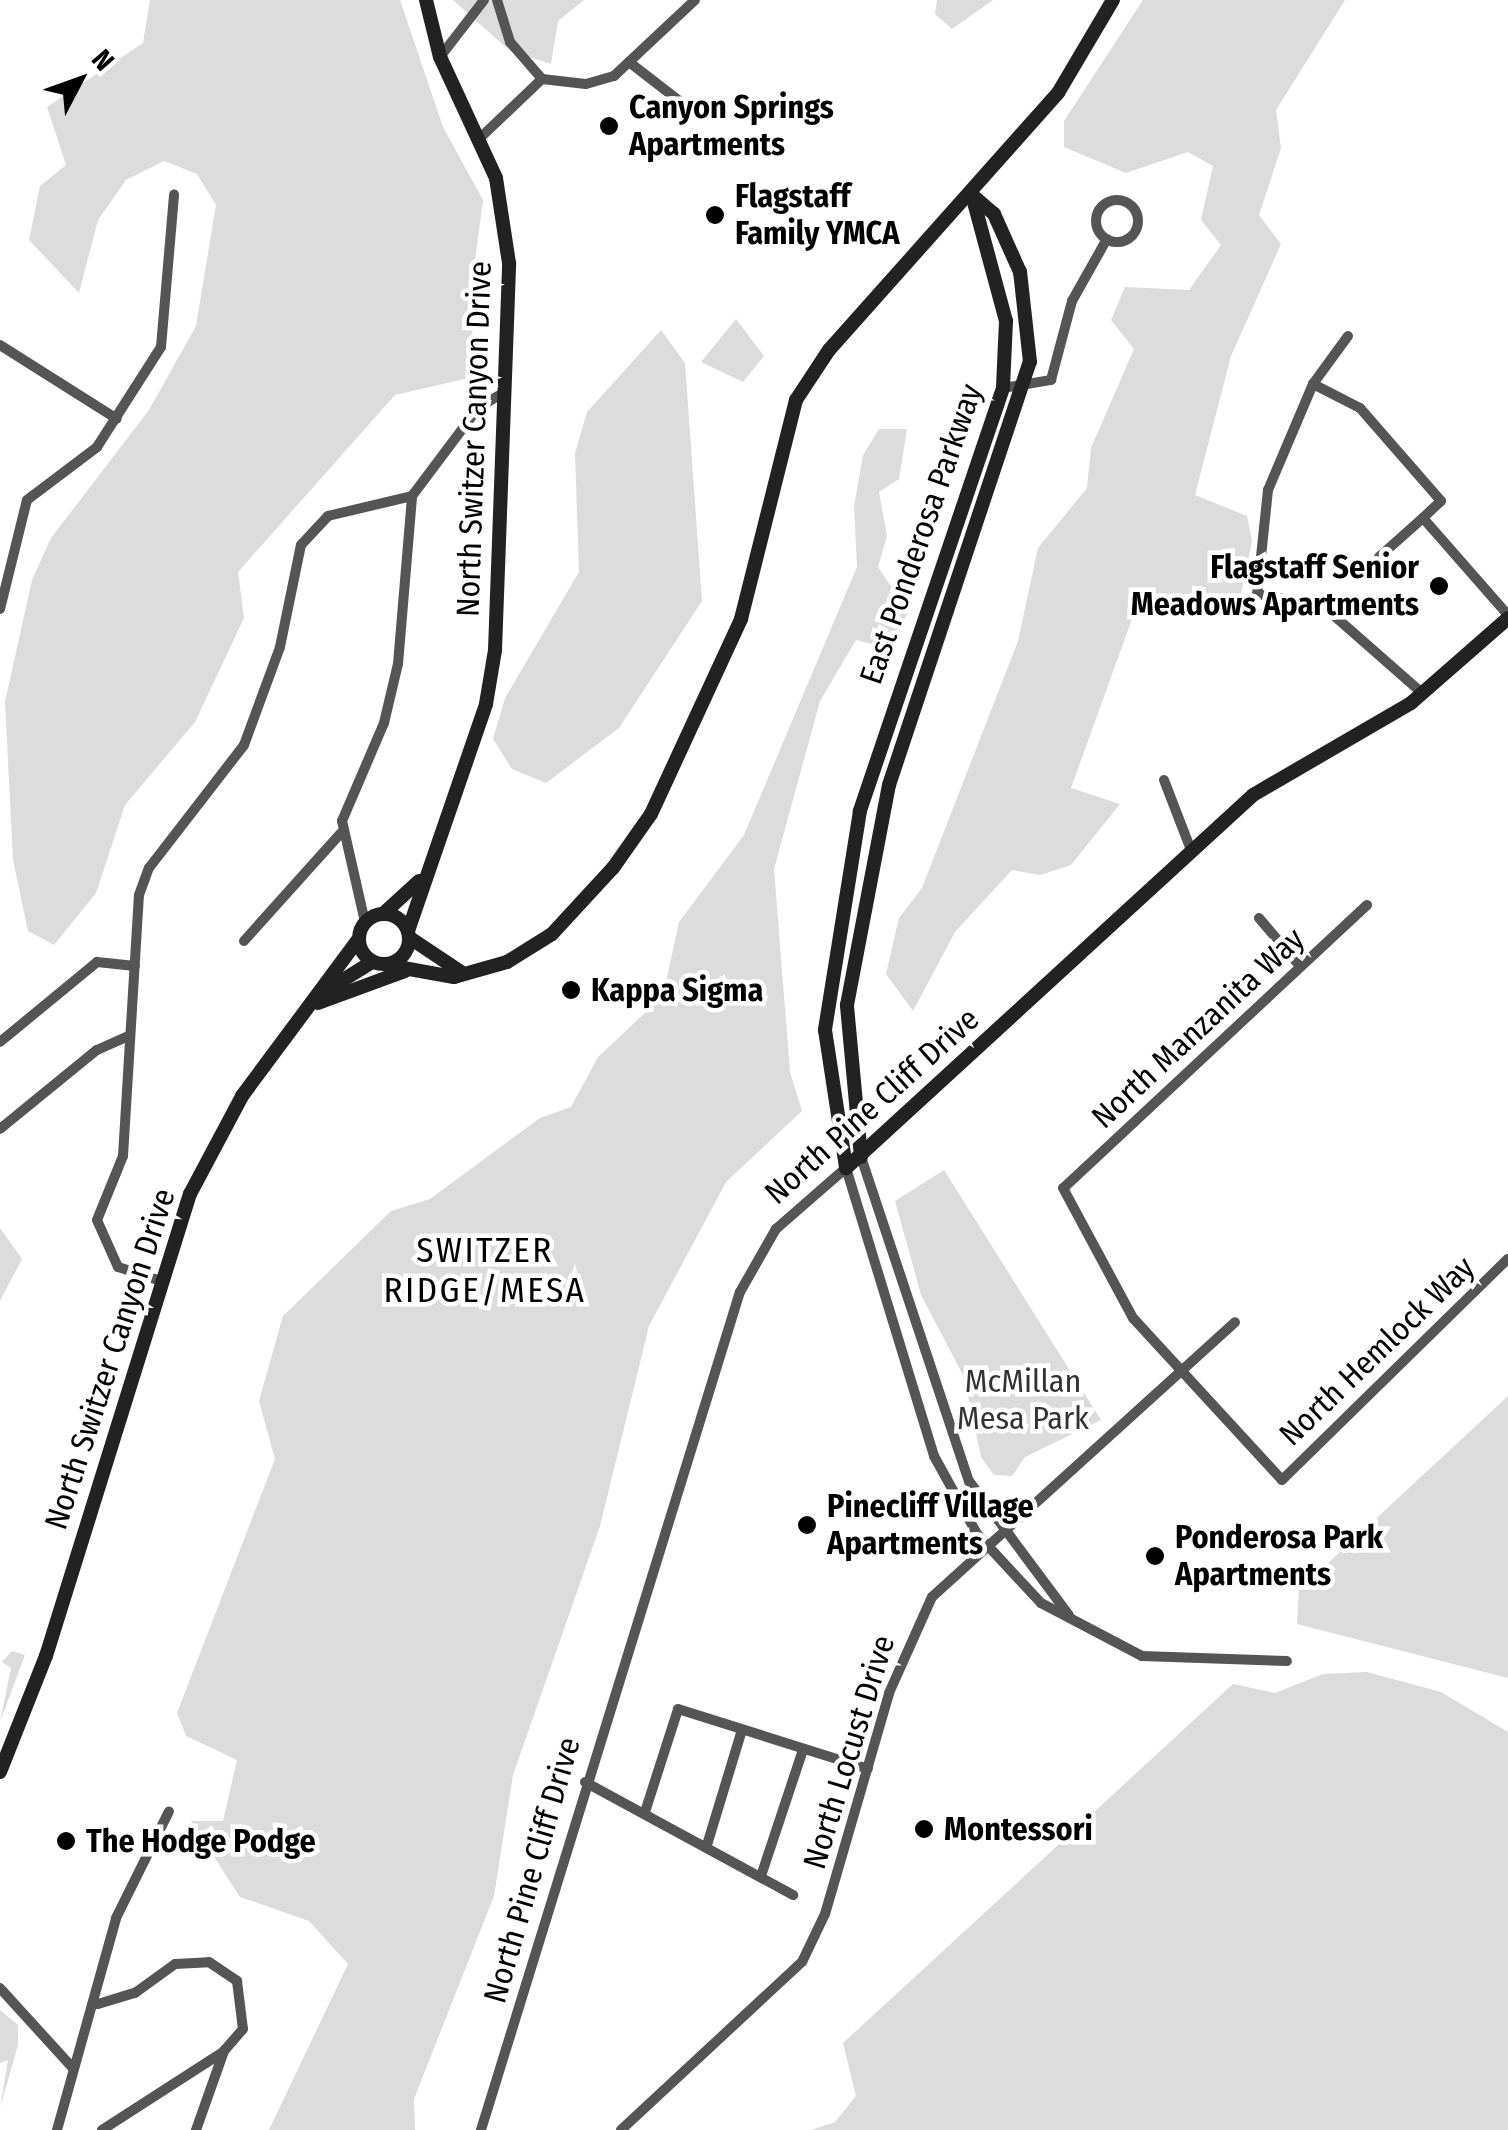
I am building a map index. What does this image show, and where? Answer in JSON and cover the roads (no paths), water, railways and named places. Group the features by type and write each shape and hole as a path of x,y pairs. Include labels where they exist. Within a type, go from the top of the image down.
{"street":[{"name":"North Switzer Canyon Drive","path":"327,990 379,963 409,934 419,881 486,704 500,582 509,264 480,138 440,57 426,0"},
{"path":"440,57 484,0"},
{"path":"497,0 510,42 542,79 586,84 629,62 695,0"},
{"path":"358,940 379,963 406,970 461,972 538,946 651,814 741,619 796,400 829,350 972,195 1058,94 1113,0"},
{"path":"629,62 691,110"},
{"path":"480,138 542,79"},
{"name":"East Ponderosa Parkway","path":"972,195 1006,321 1004,388 874,752 828,997 825,1043 846,1168 941,1475 990,1548 1041,1603 1142,1656 1287,1661"},
{"name":"East Ponderosa Parkway","path":"972,195 994,214 1020,272 1025,388 895,759 848,999 861,1156 930,1379 970,1481 1004,1535 1068,1615"},
{"path":"0,609 6,535 27,500 97,447 162,347 174,196"},
{"path":"1004,388 1025,388 1054,374 1065,317 1107,239 1099,210 1128,203 1136,232 1107,239"},
{"path":"1348,336 1313,384 1268,490 1257,594 1323,606 1423,694"},
{"path":"0,345 117,420"},
{"path":"1313,384 1360,408 1441,501 1378,557"},
{"path":"244,942 341,833 398,664 412,496 478,408 505,392"},
{"path":"162,1280 118,1267 97,1220 123,1156 135,966 149,868 252,727 301,546 328,516 412,496"},
{"path":"1423,518 1508,616"},
{"name":"North Pine Cliff Drive","path":"481,2130 585,1782 740,1292 776,1229 1268,784 1423,694 1508,616"},
{"path":"1164,780 1191,850"},
{"path":"341,833 366,922"},
{"name":"North Switzer Canyon Drive","path":"0,1772 46,1656 190,1194 242,1096 327,990 366,922 383,914 419,881"},
{"name":"North Manzanita Way","path":"1177,1374 1134,1318 1063,1188 1367,905"},
{"path":"383,914 461,972"},
{"path":"1259,918 1300,966"},
{"path":"0,1042 97,962 135,966"},
{"path":"317,1004 406,970"},
{"path":"828,997 848,999"},
{"path":"0,1130 97,1050 130,1035"},
{"name":"North Hemlock Way","path":"1177,1374 1282,1480 1508,1259"},
{"name":"North Locust Drive","path":"621,2130 802,1962 915,1624 932,1597 1235,1322"},
{"path":"913,1384 930,1379"},
{"path":"645,1812 678,1709 868,1770"},
{"path":"708,1845 742,1730"},
{"path":"761,1876 803,1750"},
{"path":"585,1782 708,1845 793,1895"},
{"path":"58,2130 72,2066 98,2004 116,1918 169,1811"},
{"path":"98,2004 135,1993 175,1964 209,1962 236,1981 242,2028 224,2051 196,2130"},
{"path":"0,1988 72,2066"},
{"path":"102,2130 224,2051"}],"place":[{"name":"Canyon Springs Apartments","path":"609,126"},
{"name":"Flagstaff Family YMCA","path":"715,215"},
{"name":"Flagstaff Senior Meadows Apartments","path":"1439,586"},
{"name":"Kappa Sigma","path":"571,990"},
{"name":"Pinecliff Village Apartments","path":"807,1525"},
{"name":"Ponderosa Park Apartments","path":"1155,1556"},
{"name":"Montessori","path":"924,1829"},
{"name":"The Hodge Podge","path":"66,1841"}],"district":[{"name":"SWITZER RIDGE/MESA","path":"485,1270"}],"park label":[{"name":"McMillan Mesa Park","path":"1023,1400"}]}
